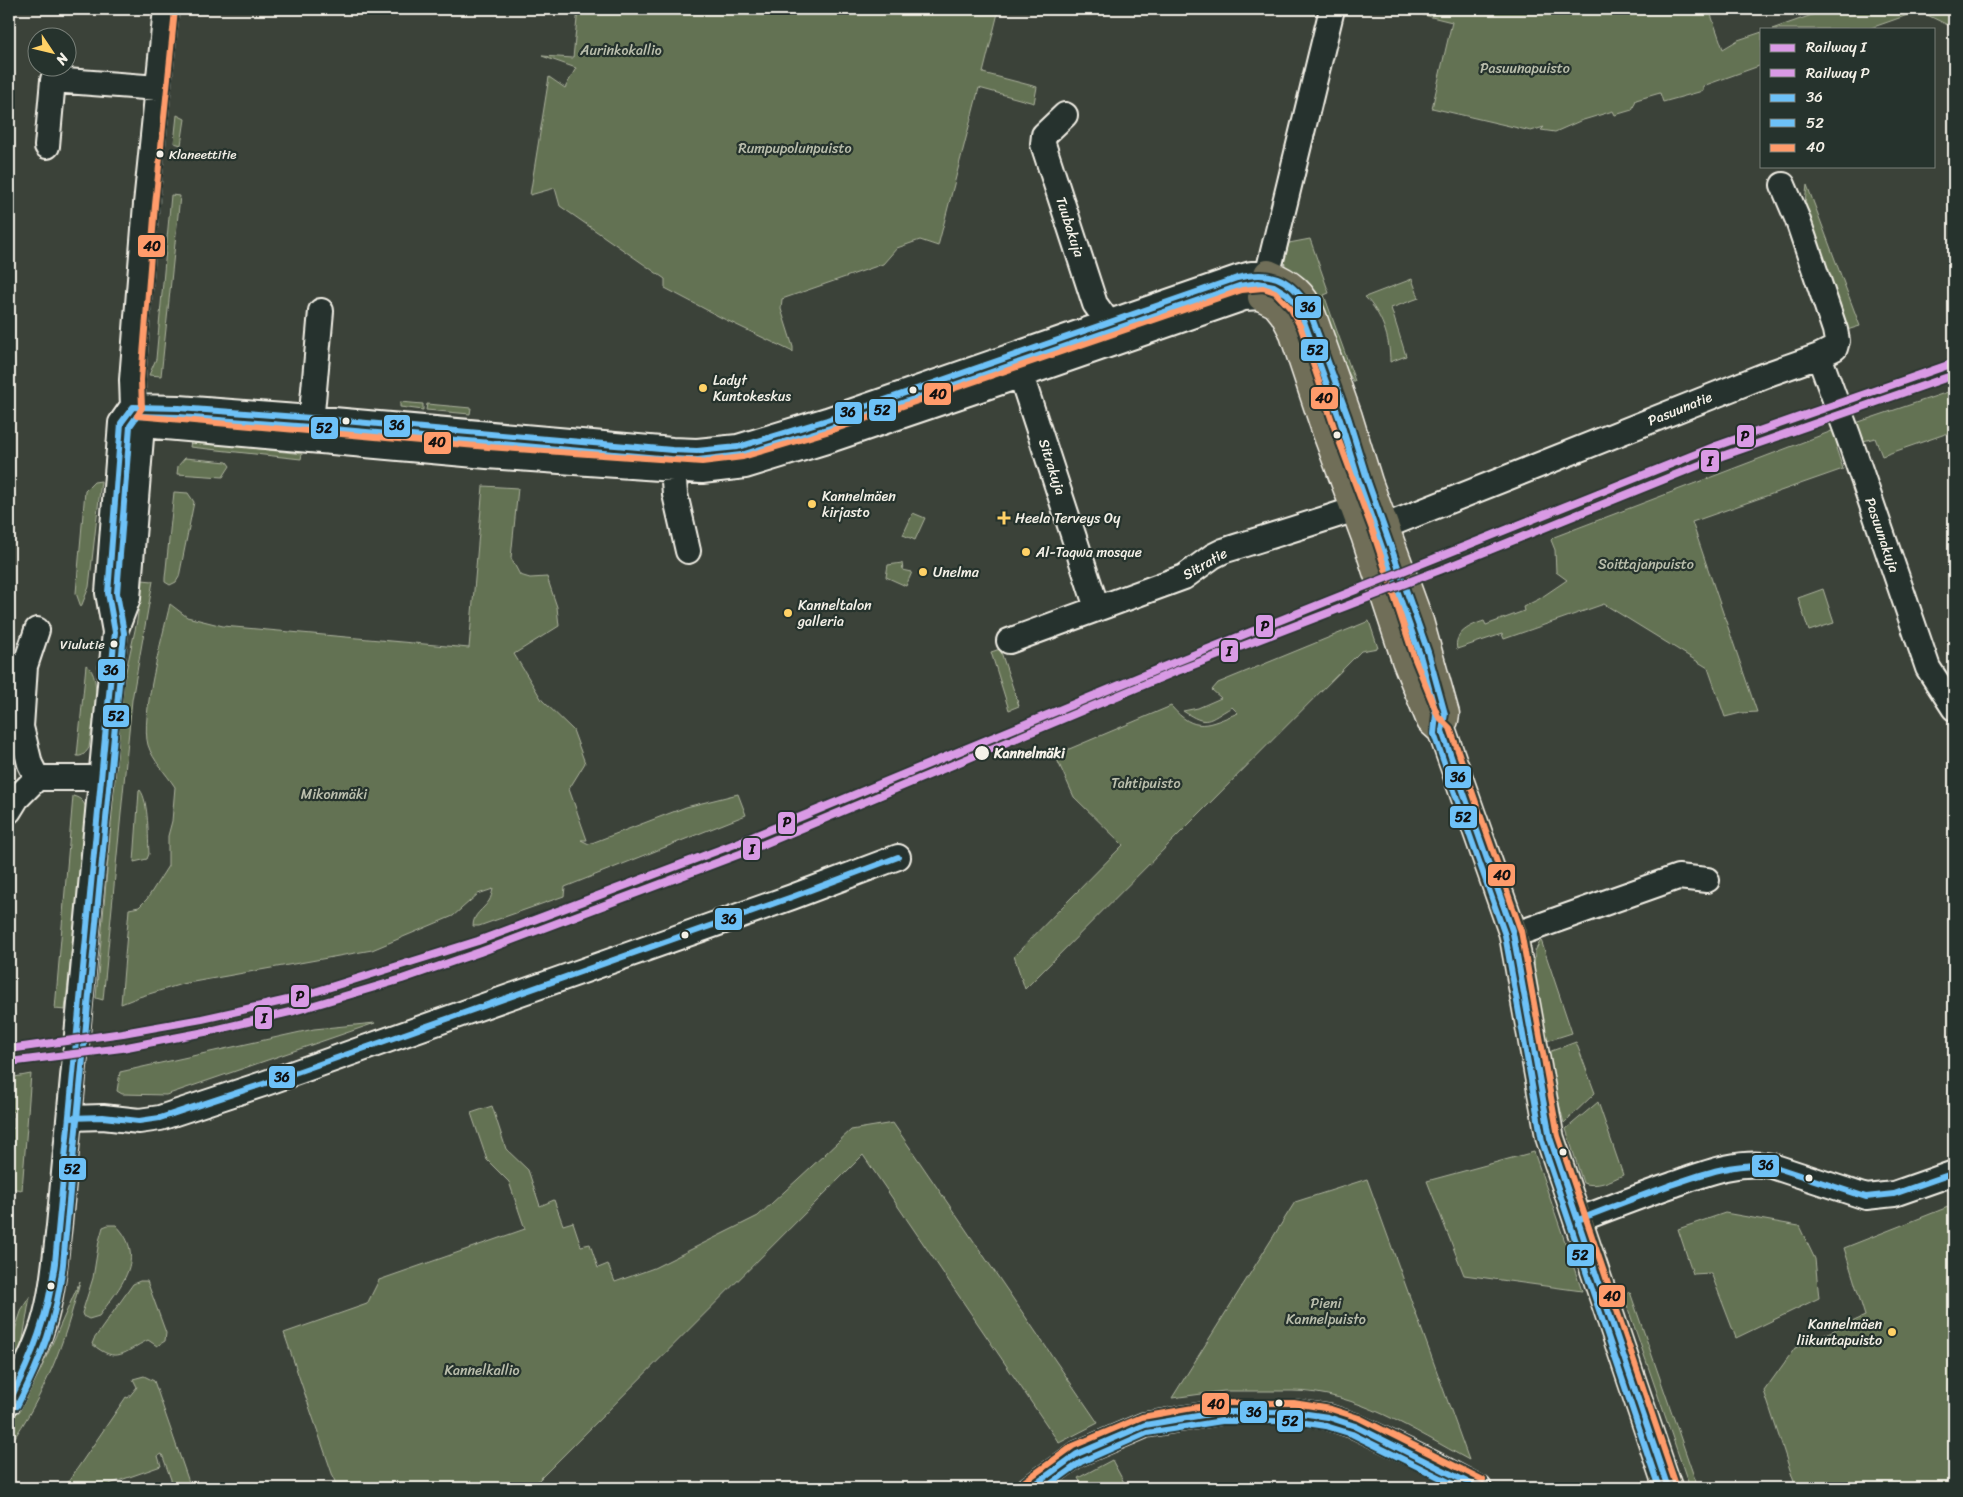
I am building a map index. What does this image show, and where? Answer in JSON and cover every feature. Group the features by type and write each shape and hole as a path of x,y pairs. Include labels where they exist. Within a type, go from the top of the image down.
{"main road":[{"path":"1265,285 1289,284 1308,304 1348,417 1370,518 1428,652 1445,714 1442,731 1513,933 1550,1138 1668,1488"}],"street":[{"path":"9,1402 33,1352 44,1323 59,1226 71,1118 100,778 115,632 128,598 132,380 166,9"},
{"path":"132,418 310,429 487,456 673,460 702,471 745,466 833,438 1018,365 1112,332 1244,276 1265,285 1332,9"},
{"path":"47,146 53,80 158,88"},
{"name":"Tuubakuja","path":"1065,115 1044,136 1043,144 1094,304 1112,332"},
{"name":"Pasuunatie","path":"1370,518 1819,356 1835,348 1837,341 1835,330 1797,218 1783,185"},
{"path":"310,429 321,311"},
{"name":"Pasuunakuja","path":"1819,356 1928,668 1954,708"},
{"name":"Sitrakuja","path":"1018,365 1097,608"},
{"path":"673,460 675,494 688,551"},
{"name":"Sitratie","path":"1009,641 1184,577 1223,551 1370,518"},
{"path":"37,630 25,666 21,727 30,764 37,778"},
{"path":"9,811 17,798 37,778 100,778"},
{"path":"71,1118 103,1117 139,1121 160,1118 263,1084 792,898 898,857"},
{"path":"1513,933 1528,930 1678,877 1707,880"},
{"path":"1578,1220 1645,1194 1734,1165 1756,1163 1772,1166 1866,1197 1894,1194 1954,1173"},
{"path":"1030,1488 1078,1454 1145,1425 1221,1412 1294,1412 1328,1417 1355,1426 1479,1488"}],"green space":[{"name":"Rumpupolunpuisto","path":"578,9 999,9 983,73 1037,87 1034,103 979,88 938,246 920,240 897,248 883,264 782,299 781,309 793,352 665,288 665,279 560,206 555,188 530,195 549,77 565,88 576,68 542,56 573,58"},
{"name":"Pasuunapuisto","path":"1399,9 1709,9 1723,49 1738,40 1760,33 1760,66 1703,86 1703,90 1699,92 1663,102 1660,93 1636,100 1632,110 1615,115 1613,111 1580,121 1555,132 1541,130 1544,127 1531,131 1432,108 1452,22"},
{"path":"1829,9 1954,9 1954,28 1919,11 1871,28 1775,28"},
{"path":"177,115 185,119 181,145 174,143"},
{"path":"1807,185 1860,326 1847,330 1805,203"},
{"path":"171,195 180,196 161,376 149,375 156,359"},
{"path":"1310,239 1329,293 1324,295 1355,381 1335,360 1286,270 1284,260 1289,243"},
{"path":"1412,279 1419,298 1391,308 1406,356 1390,362 1387,335 1384,327 1376,311 1365,297"},
{"name":"Soittajanpuisto","path":"1954,390 1954,431 1882,456 1875,438 1836,448 1843,469 1692,522 1757,712 1725,717 1708,668 1604,604 1504,639 1502,634 1457,649 1456,643 1464,630 1484,621 1486,625 1524,611 1523,607 1539,599 1567,580 1556,572 1555,550 1551,540 1554,537 1832,431"},
{"path":"400,402 423,404 423,410 400,407"},
{"path":"427,404 471,408 470,414 426,410"},
{"path":"191,441 302,454 301,459 190,447"},
{"path":"185,458 227,462 230,466 223,477 177,474 178,466"},
{"path":"101,481 89,587 81,607 76,593 85,491 94,482"},
{"name":"Mikonmäki","path":"483,486 518,488 511,558 520,575 530,578 547,577 557,607 559,626 514,654 542,700 573,730 585,763 569,789 587,840 581,840 589,844 686,807 738,794 746,815 565,887 564,896 479,926 473,926 473,922 489,901 493,889 478,894 453,916 372,950 182,984 121,1004 129,909 139,907 147,899 168,866 168,836 172,821 175,787 153,756 148,745 146,732 153,676 170,604 187,617 223,626 469,648"},
{"path":"174,492 188,493 194,502 179,577 176,582 170,585 165,582 165,578"},
{"path":"913,513 925,518 915,540 903,535"},
{"path":"902,563 903,570 912,572 906,586 886,577 888,565"},
{"path":"142,580 153,581 132,700 103,1000 96,998 123,685 137,621"},
{"path":"1823,589 1834,623 1809,631 1798,598"},
{"name":"Tahtipuisto","path":"1369,621 1378,648 1361,651 1025,989 1014,956 1123,845 1074,797 1055,755 1171,706 1187,721 1195,724 1218,721 1238,713 1232,707 1212,719 1203,720 1183,711 1198,708 1221,698 1212,690 1218,683"},
{"path":"1000,649 1019,706 1009,710 991,652"},
{"path":"86,665 92,671 95,680 95,704 89,748 83,755 77,756"},
{"path":"139,791 147,811 149,854 147,859 134,862"},
{"path":"73,796 82,801 87,810 65,1010 55,1009"},
{"path":"1541,940 1572,1033 1547,1041 1534,969 1535,951"},
{"path":"375,1023 166,1095 122,1094 117,1091 120,1072 314,1029"},
{"path":"1576,1042 1595,1093 1564,1123 1546,1053"},
{"path":"31,1074 22,1190 9,1188 9,1130 14,1128 14,1112 9,1110 9,1078"},
{"path":"1598,1102 1623,1175 1593,1185 1583,1183 1566,1129"},
{"name":"Kannelkallio","path":"492,1106 506,1149 528,1170 540,1206 554,1200 563,1225 573,1222 581,1246 590,1244 598,1268 608,1264 615,1282 654,1268 758,1216 851,1130 893,1123 1098,1423 1059,1443 863,1155 531,1488 337,1488 284,1333 367,1304 379,1280 525,1229 509,1182 487,1160 471,1113"},
{"path":"1534,1152 1582,1291 1464,1275 1427,1181"},
{"name":"Pieni Kannelpuisto","path":"1367,1179 1469,1460 1406,1425 1361,1405 1339,1398 1292,1391 1224,1391 1172,1398 1295,1202"},
{"name":"Kannelmäen liikuntapuisto","path":"1948,1207 1954,1211 1954,1488 1796,1488 1764,1391 1795,1348 1865,1316 1844,1248"},
{"path":"1725,1213 1799,1226 1815,1259 1819,1298 1736,1338 1711,1273 1693,1274 1678,1229"},
{"path":"116,1225 125,1237 130,1249 130,1261 122,1283 115,1294 99,1316 89,1319 83,1316 82,1313 93,1278 103,1227"},
{"path":"80,1281 68,1326 52,1367 33,1407 9,1446 9,1427 40,1371"},
{"path":"147,1281 166,1333 165,1341 157,1346 148,1340 126,1352 115,1355 108,1354 92,1344 94,1339 133,1284"},
{"path":"1630,1292 1698,1488 1690,1488 1623,1294"},
{"path":"30,1296 20,1357 9,1380 9,1347 22,1309"},
{"path":"144,1376 154,1381 191,1488 174,1488 162,1454 158,1456 161,1466 98,1488 64,1488 126,1397 128,1398 137,1387 133,1379"},
{"path":"1112,1460 1127,1488 1084,1488 1078,1478"}],"rail line":[{"name":"P","path":"9,1049 123,1033 202,1019 292,999 478,941 735,844 1168,665 1716,446 1954,363"},
{"name":"I","path":"9,1062 122,1048 210,1031 294,1011 402,979 480,952 740,854 1172,673 1445,568 1722,456 1954,375"}],"transit line":[{"name":"40","path":"175,10 155,205 141,380 142,408 137,416 488,447 702,462 743,457 830,431 1242,290 1263,288 1275,292 1291,309 1301,328 1335,430 1373,532 1414,657 1438,716 1450,728 1521,931 1558,1136 1676,1485"},
{"name":"36","path":"9,1402 25,1368 44,1318 55,1263 115,632 108,593 121,423 133,407 179,408 311,418 672,450 697,451 738,447 827,420 1237,278 1259,275 1277,278 1285,282 1293,287 1307,304 1348,417 1368,482 1428,652 1445,714 1442,731 1513,933 1550,1138 1668,1488"},
{"name":"52","path":"17,1406 34,1371 47,1337 57,1302 63,1264 124,633 117,593 130,426 137,416 179,417 310,427 671,459 698,460 741,455 830,428 1239,286 1258,283 1274,286 1287,294 1299,308 1340,420 1360,485 1420,655 1436,714 1434,734 1505,935 1542,1141 1659,1488"},
{"name":"36","path":"71,1118 103,1117 139,1121 160,1118 263,1084 792,897 898,857"},
{"name":"36","path":"1578,1220 1693,1177 1732,1167 1772,1166 1866,1197 1894,1194 1954,1173"},
{"name":"40","path":"1025,1481 1073,1446 1142,1417 1221,1403 1294,1403 1331,1409 1359,1418 1483,1480"},
{"name":"36","path":"1030,1488 1077,1454 1145,1425 1221,1412 1294,1412 1328,1417 1355,1426 1479,1488"},
{"name":"52","path":"1045,1488 1081,1462 1147,1433 1222,1421 1293,1421 1326,1426 1352,1434 1461,1488"}],"place":[{"name":"Klaneettitie","path":"160,154"},
{"name":"Ladyt Kuntokeskus","path":"703,388"},
{"name":"Kannelmäen kirjasto","path":"812,504"},
{"name":"Heela Terveys Oy","path":"1004,518"},
{"name":"Al-Taqwa mosque","path":"1026,552"},
{"name":"Unelma","path":"923,572"},
{"name":"Kanneltalon galleria","path":"788,613"},
{"name":"Viulutie","path":"114,644"},
{"name":"Kannelmäki","path":"982,753"},
{"name":"Kannelmäen liikuntapuisto","path":"1892,1332"}],"park label":[{"name":"Aurinkokallio","path":"621,50"}]}
